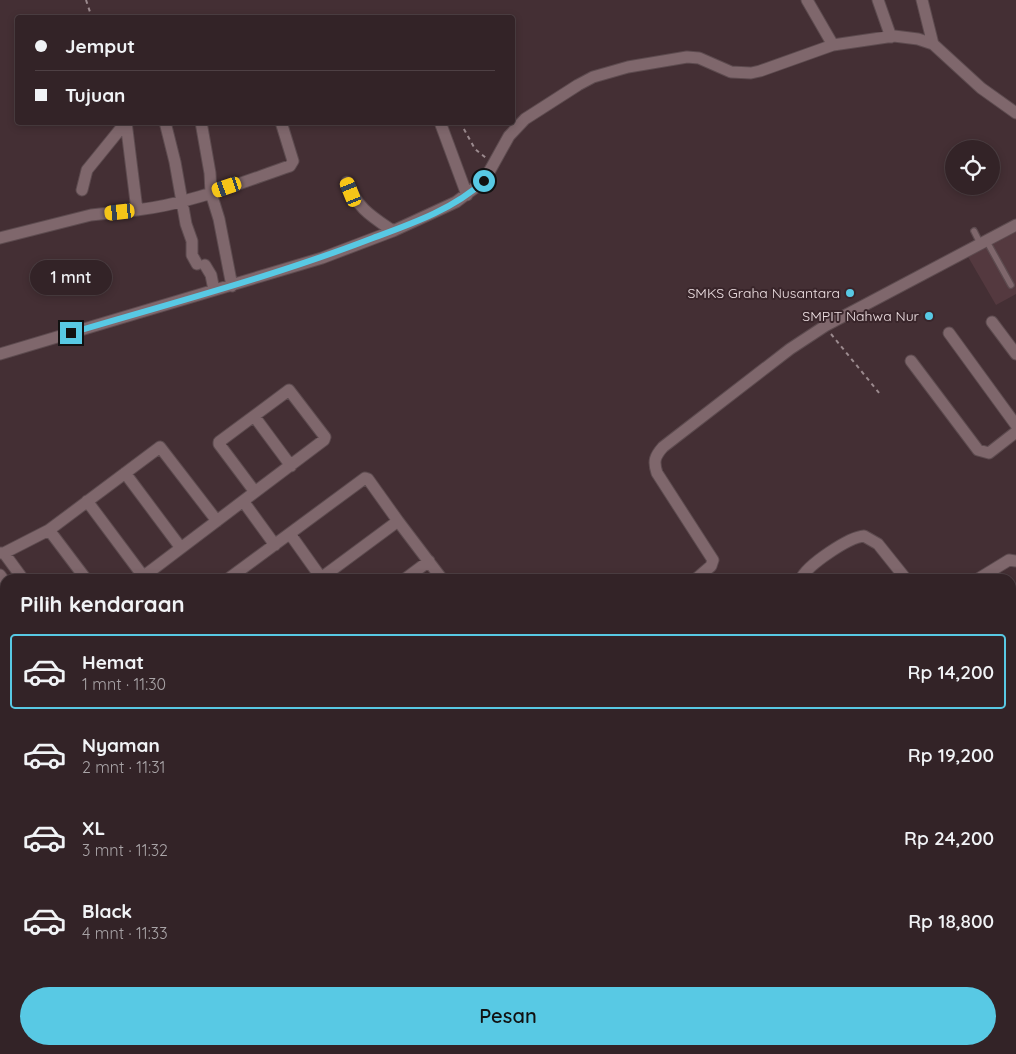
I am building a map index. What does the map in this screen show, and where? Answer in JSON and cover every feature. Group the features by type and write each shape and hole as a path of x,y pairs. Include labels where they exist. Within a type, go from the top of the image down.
{"street":[{"path":"807,0 833,45"},
{"path":"878,0 891,37"},
{"path":"922,0 933,44"},
{"path":"0,354 322,258 392,231 456,202 484,181 508,136 525,119 593,77 628,67 687,56 699,58 731,72 751,73 760,72 833,45 891,37 918,39 933,44 981,88 1016,113"},
{"path":"82,190 87,170 124,125"},
{"path":"126,125 137,210"},
{"path":"166,125 175,162 186,224 192,241 192,255 211,274 214,290"},
{"path":"202,125 212,192 232,286"},
{"path":"0,238 91,215 137,210 182,201 290,166 293,161 282,125"},
{"path":"441,125 467,195"},
{"path":"347,182 356,201 362,208 392,231"},
{"path":"702,574 712,566 712,560 657,473 654,463 656,454 790,349 825,326 1016,225"},
{"path":"992,322 1016,354"},
{"path":"949,333 1016,425"},
{"path":"911,360 978,450 989,453 1016,432"},
{"path":"146,574 324,440 324,435 289,390 220,440 219,444 255,492"},
{"path":"254,416 291,466"},
{"path":"19,574 2,553 49,530 160,447 217,521"},
{"path":"125,473 181,548"},
{"path":"236,574 365,478 368,479 438,574"},
{"path":"87,501 138,574"},
{"path":"243,501 275,544"},
{"path":"327,574 398,522"},
{"path":"49,530 82,574"},
{"path":"290,534 319,574"},
{"path":"805,574 810,568 849,541 864,536 878,544 902,574"},
{"path":"412,574 429,561"},
{"path":"987,574 1012,561 1016,571"},
{"path":"243,569 246,574"}],"lane":[{"path":"974,231 1011,285"}],"path":[{"path":"86,0 91,15"},
{"path":"462,125 475,149 484,157 495,162"},
{"path":"825,326 880,394"}],"shaded area":[{"path":"1016,227 1016,294 996,305 967,255"}],"place":[{"name":"SMKS Graha Nusantara","path":"850,293"},
{"name":"SMPIT Nahwa Nur","path":"929,316"}],"route":[{"path":"71,333 322,258 392,231 456,202 476,189 484,181"}]}
